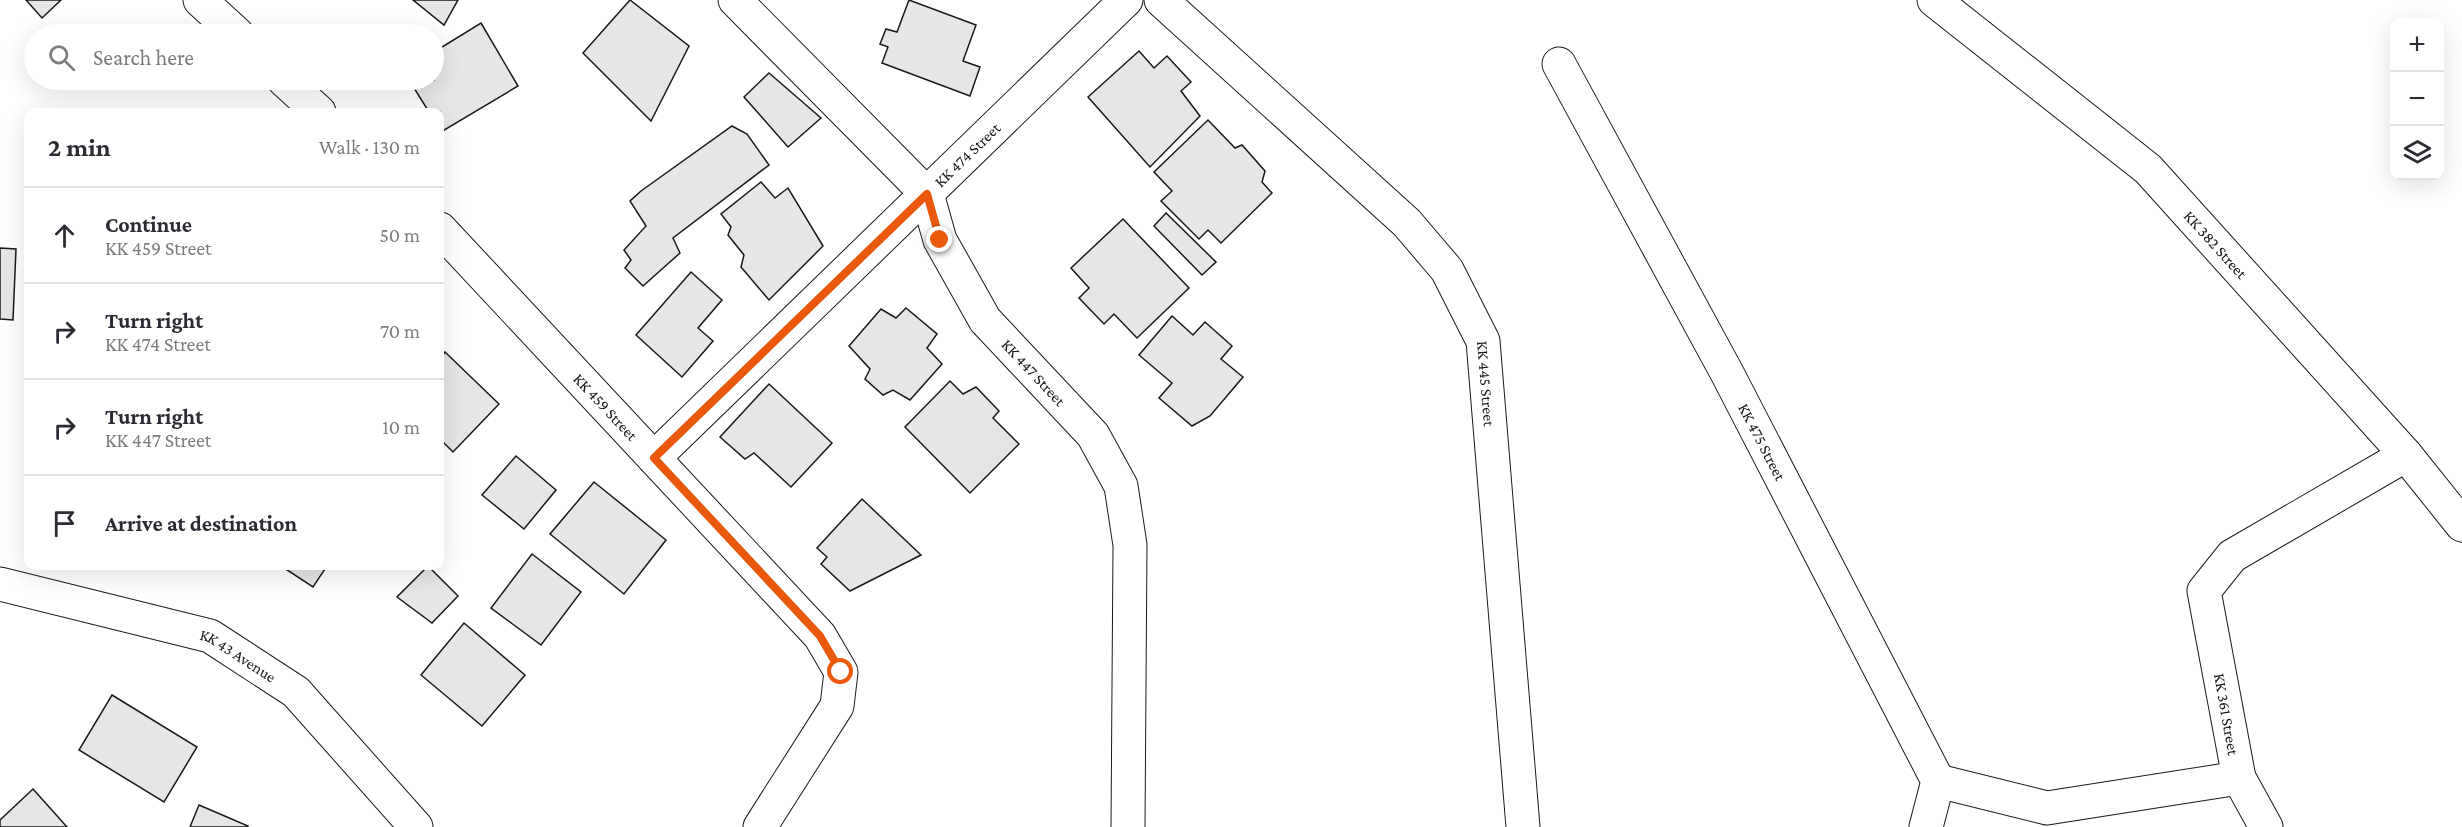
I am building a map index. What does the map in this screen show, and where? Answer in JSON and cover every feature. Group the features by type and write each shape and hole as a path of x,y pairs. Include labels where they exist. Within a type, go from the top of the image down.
{"street":[{"path":"200,0 226,24"},
{"name":"KK 447 Street","path":"735,0 927,194 940,240 985,320 1093,435 1121,486 1130,545 1128,827"},
{"name":"KK 474 Street","path":"654,458 1126,0"},
{"name":"KK 445 Street","path":"1161,0 1407,222 1447,270 1483,341 1524,827"},
{"name":"KK 382 Street","path":"1934,0 2148,169 2406,455 2462,525"},
{"name":"KK 475 Street","path":"1559,64 1727,373 1938,781"},
{"path":"295,90 315,108"},
{"name":"KK 459 Street","path":"444,233 820,636 841,672 837,706 760,827"},
{"name":"KK 361 Street","path":"1938,781 2053,817 2239,778 2204,591 2232,556 2406,455"},
{"name":"KK 43 Avenue","path":"0,584 210,636 296,692 416,827"},
{"path":"2239,778 2266,827"},
{"path":"1926,827 1938,781"}],"building":[{"path":"26,0 61,0 42,18"},
{"path":"413,0 458,0 443,24"},
{"path":"630,0 689,46 651,121 583,53"},
{"path":"909,0 976,25 963,61 980,67 970,96 882,63 888,47 880,44 886,29 897,32"},
{"path":"481,23 518,86 444,130 444,108 426,108 415,90 444,90 444,46"},
{"path":"1139,51 1154,68 1167,56 1191,82 1181,91 1200,116 1150,167 1088,97"},
{"path":"769,73 821,118 788,147 744,97"},
{"path":"1208,120 1235,148 1242,145 1265,171 1262,182 1272,193 1221,243 1208,230 1199,239 1161,201 1172,191 1154,172"},
{"path":"732,126 747,134 769,165 673,238 680,253 643,286 625,268 631,260 624,250 646,226 630,201"},
{"path":"761,182 775,198 788,188 823,246 769,300 741,267 744,255 728,235 731,227 721,214"},
{"path":"1166,213 1216,262 1202,275 1154,226"},
{"path":"1123,219 1189,288 1137,338 1114,314 1104,324 1079,298 1089,288 1071,268"},
{"path":"0,248 16,249 13,320 0,319"},
{"path":"691,272 722,300 698,328 713,341 682,377 636,335"},
{"path":"906,308 937,334 927,348 942,364 910,400 893,390 883,395 865,379 870,369 849,346 881,309 896,318"},
{"path":"1172,316 1193,335 1205,322 1232,346 1221,359 1243,377 1210,416 1192,426 1159,398 1172,383 1139,355"},
{"path":"444,353 499,404 453,452 444,443"},
{"path":"950,381 963,394 976,387 999,411 993,418 1019,444 970,493 905,427"},
{"path":"769,384 832,443 791,487 754,453 745,459 720,437"},
{"path":"516,456 556,490 524,529 482,495"},
{"path":"594,482 666,540 624,594 550,534"},
{"path":"862,499 921,555 850,591 821,564 827,557 817,548"},
{"path":"532,554 581,592 541,645 491,608"},
{"path":"287,570 324,570 313,587"},
{"path":"424,570 432,570 458,596 432,623 397,597"},
{"path":"464,623 525,675 482,726 421,675"},
{"path":"112,695 197,747 164,802 79,750"},
{"path":"33,789 67,827 0,827 0,820"},
{"path":"199,805 248,826 190,827"}],"route":[{"path":"841,672 820,636 654,458 927,194 940,240"}]}
